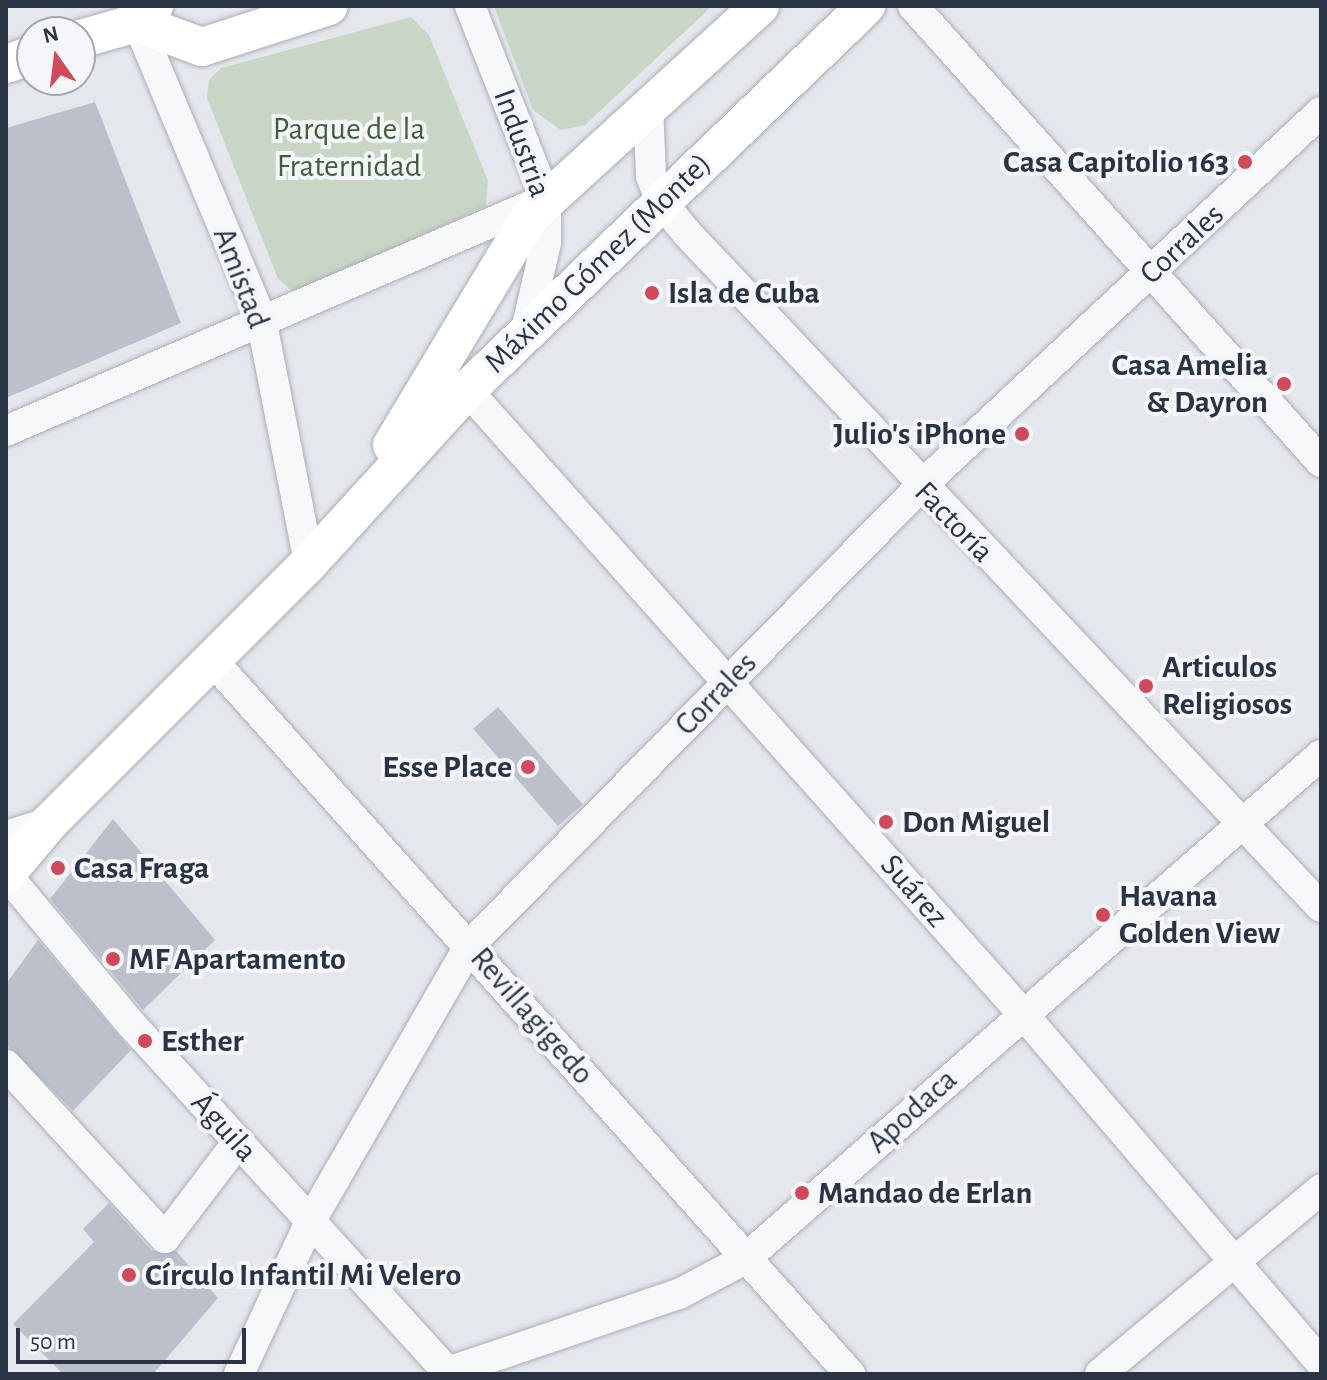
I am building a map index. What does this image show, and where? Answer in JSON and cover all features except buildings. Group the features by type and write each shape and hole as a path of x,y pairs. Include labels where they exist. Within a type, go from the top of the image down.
{"main road":[{"path":"96,32 140,12 202,47 329,6"},
{"name":"Máximo Gómez (Monte)","path":"339,529 546,199 760,6"},
{"name":"Máximo Gómez (Monte)","path":"6,874 50,822 309,563 526,330 866,6"}],"street":[{"name":"Industria","path":"470,6 546,199 546,243 526,330"},
{"path":"913,6 1150,275 1321,462"},
{"name":"Amistad","path":"140,12 261,318 309,563"},
{"name":"Factoría","path":"648,106 646,149 661,202 920,487 1243,820 1321,907"},
{"name":"Corrales","path":"239,1374 310,1222 470,945 920,487 1321,112"},
{"path":"6,431 261,318 546,199"},
{"name":"Suárez","path":"467,390 1022,1013 1321,1363"},
{"name":"Revillagigedo","path":"212,660 470,945 850,1374"},
{"name":"Apodaca","path":"449,1373 679,1294 745,1259 1022,1013 1321,755"},
{"path":"6,836 50,822"},
{"name":"Águila","path":"6,874 238,1142 449,1373"},
{"path":"6,1065 165,1238 238,1142"},
{"path":"1100,1374 1232,1259 1321,1189"}],"green space":[{"path":"494,6 712,6 585,125 561,130 533,110"},
{"name":"Parque de la Fraternidad","path":"411,17 429,35 488,181 486,206 299,292 291,290 278,279 207,98 209,80 221,68"}],"place":[{"name":"Casa Capitolio 163","path":"1245,162"},
{"name":"Isla de Cuba","path":"652,293"},
{"name":"Casa Amelia & Dayron","path":"1284,384"},
{"name":"Julio's iPhone","path":"1022,434"},
{"name":"Articulos Religiosos","path":"1146,686"},
{"name":"Esse Place","path":"528,767"},
{"name":"Don Miguel","path":"886,822"},
{"name":"Casa Fraga","path":"58,868"},
{"name":"Havana Golden View","path":"1103,915"},
{"name":"MF Apartamento","path":"113,959"},
{"name":"Esther","path":"145,1041"},
{"name":"Mandao de Erlan","path":"802,1193"},
{"name":"Círculo Infantil Mi Velero","path":"129,1275"}]}
